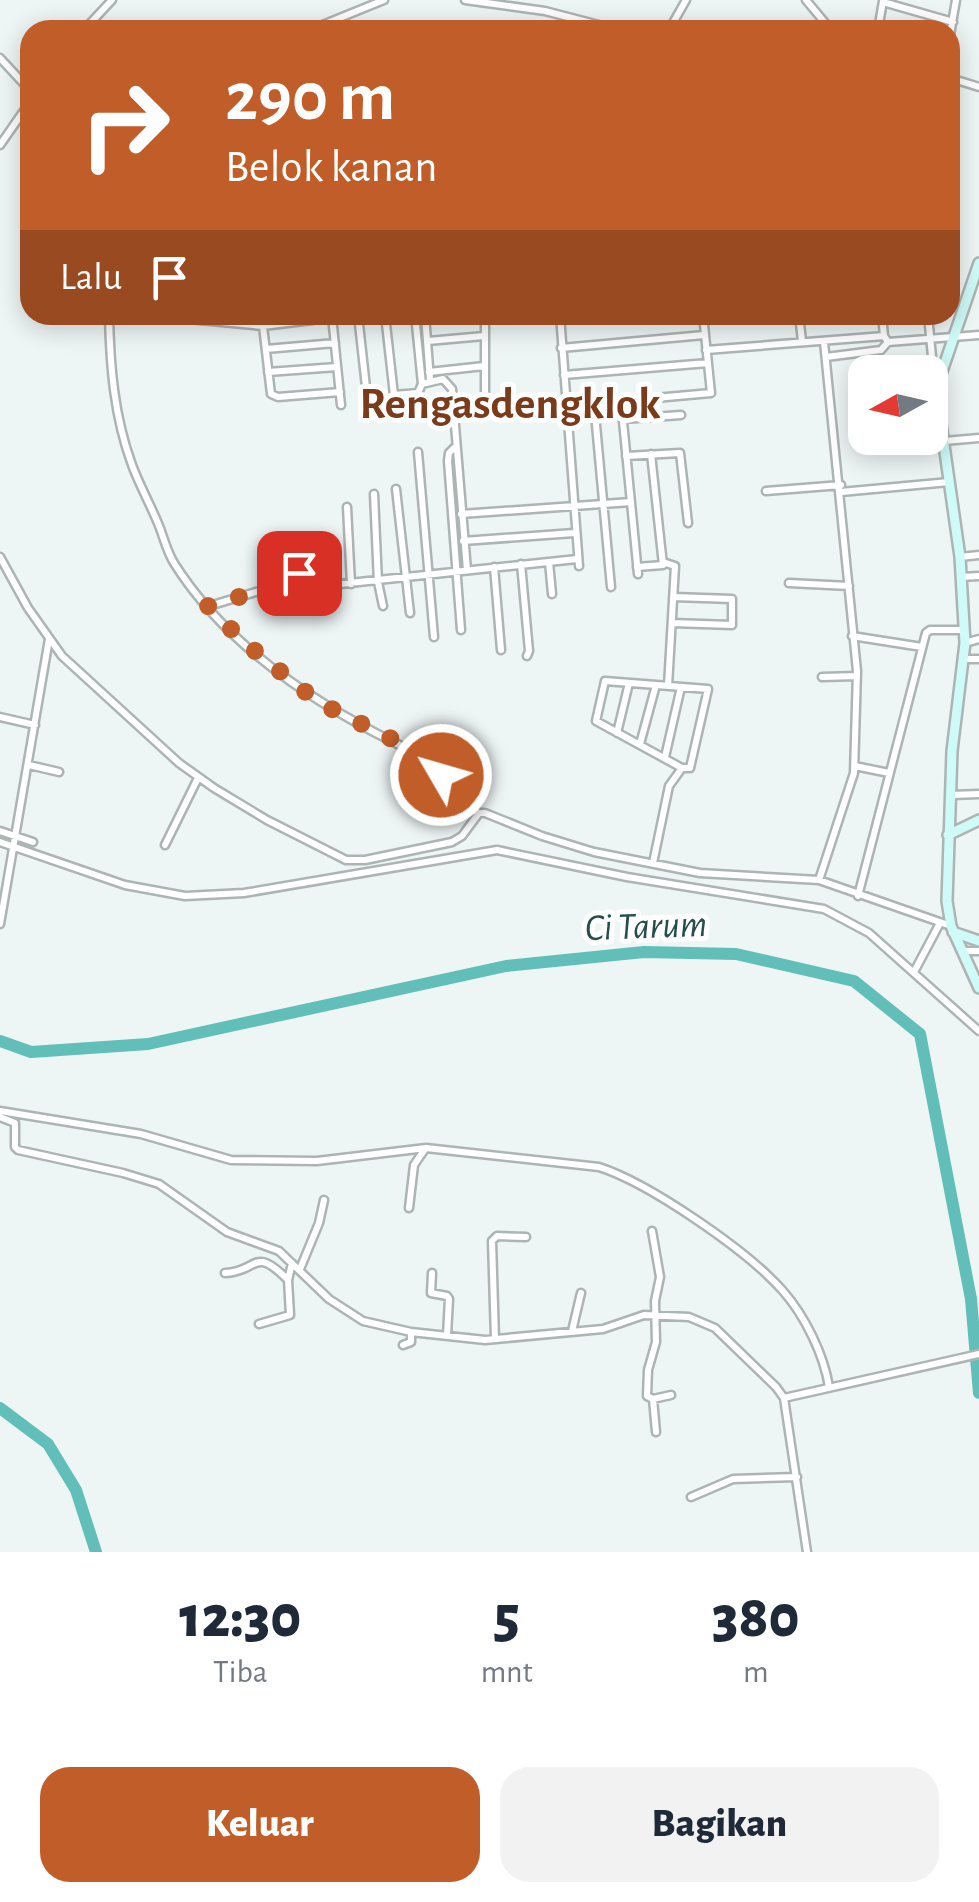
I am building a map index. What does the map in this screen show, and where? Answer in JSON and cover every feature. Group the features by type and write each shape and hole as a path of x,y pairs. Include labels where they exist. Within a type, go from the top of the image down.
{"street":[{"path":"93,20 112,0"},
{"path":"335,20 384,0"},
{"path":"466,0 489,1 580,20"},
{"path":"806,0 823,20"},
{"path":"883,1 946,20"},
{"path":"0,58 20,80"},
{"path":"0,145 20,116"},
{"path":"960,319 979,265"},
{"path":"110,325 116,405 132,467 172,560 208,606 244,642 318,702 440,764 440,790 478,813 492,814 578,848 722,875 819,880 979,941"},
{"path":"242,325 270,325"},
{"path":"333,325 341,405"},
{"path":"357,325 367,396"},
{"path":"386,325 392,392 398,396 418,393 430,376 484,366"},
{"path":"415,325 422,384"},
{"path":"427,325 430,376"},
{"path":"452,410 485,404 485,325"},
{"path":"208,606 259,591 314,563 320,564 334,582 351,584 494,566 578,563 560,325"},
{"path":"566,406 710,393 704,325"},
{"path":"800,325 802,341"},
{"path":"826,357 884,350 884,325"},
{"path":"928,325 931,355"},
{"path":"948,355 958,325"},
{"path":"263,326 271,394 340,392"},
{"path":"561,348 704,335"},
{"path":"706,350 802,341 979,335"},
{"path":"428,342 484,336"},
{"path":"819,880 852,782 857,676 824,342"},
{"path":"266,350 335,343"},
{"path":"564,375 708,364"},
{"path":"268,372 338,367"},
{"path":"430,376 449,383 467,570"},
{"path":"621,401 638,571 663,565 652,454"},
{"path":"594,403 611,587"},
{"path":"623,419 681,415"},
{"path":"948,442 979,438"},
{"path":"455,447 449,452 448,461 462,630"},
{"path":"418,452 434,637"},
{"path":"626,456 680,453 688,523"},
{"path":"946,455 960,556 965,643 953,736 948,927 979,988"},
{"path":"766,491 951,482"},
{"path":"396,489 410,613"},
{"path":"374,494 382,606"},
{"path":"461,514 631,502"},
{"path":"346,507 351,584"},
{"path":"464,541 574,533"},
{"path":"960,556 979,555"},
{"path":"0,557 49,640 102,695 198,778 267,820 346,860 365,860 455,842 478,813"},
{"path":"549,562 552,594"},
{"path":"663,562 676,566 668,686"},
{"path":"521,564 527,656"},
{"path":"494,566 501,650"},
{"path":"961,578 979,576"},
{"path":"789,583 850,586"},
{"path":"672,622 732,625 732,600 674,597"},
{"path":"858,896 922,646 928,631 964,630"},
{"path":"852,636 922,646"},
{"path":"965,643 979,639"},
{"path":"0,924 49,640"},
{"path":"962,659 979,659"},
{"path":"822,677 857,676"},
{"path":"605,681 668,686 708,688 690,768 682,768 596,721 605,681"},
{"path":"617,733 629,683"},
{"path":"640,744 656,685"},
{"path":"665,757 682,687"},
{"path":"0,717 36,726"},
{"path":"29,765 59,772"},
{"path":"854,766 889,774"},
{"path":"653,863 670,786 682,768"},
{"path":"166,845 198,778"},
{"path":"951,795 979,794"},
{"path":"948,835 979,820"},
{"path":"0,831 33,842"},
{"path":"0,842 125,885 185,896 244,893 502,850 626,877 824,909 869,932 979,1031"},
{"path":"914,972 948,927"},
{"path":"961,950 979,951"},
{"path":"0,1114 157,1137 225,1160 317,1161 426,1148 599,1168 641,1185 754,1264 783,1291 803,1320 826,1370 829,1387"},
{"path":"0,1114 15,1123 18,1150 159,1184 220,1228 280,1251 354,1318 411,1332 495,1339 603,1328 631,1317 654,1315 689,1317 710,1324 776,1386 784,1400 807,1552"},
{"path":"410,1208 414,1165 426,1148"},
{"path":"300,1269 324,1200"},
{"path":"652,1231 660,1276 654,1315 656,1342 648,1370 647,1396 652,1399 671,1395"},
{"path":"495,1339 492,1240 497,1236 526,1237"},
{"path":"225,1273 239,1273 253,1261 261,1261 288,1280"},
{"path":"260,1324 290,1315 288,1280 292,1263"},
{"path":"432,1273 431,1293 449,1299 447,1335"},
{"path":"572,1331 581,1293"},
{"path":"403,1345 411,1342 411,1332"},
{"path":"784,1400 979,1354"},
{"path":"652,1399 656,1432"},
{"path":"691,1497 733,1479 797,1477"}],"waterway":[{"name":"Ci Tarum","path":"0,1041 31,1052 148,1044 506,966 644,952 736,954 854,981 920,1034 971,1299 979,1393"},
{"name":"Ci Tarum","path":"0,1408 48,1444 76,1490 96,1552"}],"district":[{"name":"Rengasdengklok","path":"510,404"}],"route":[{"path":"299,573 259,591 208,606 298,688 334,711 438,762 441,775"}]}
